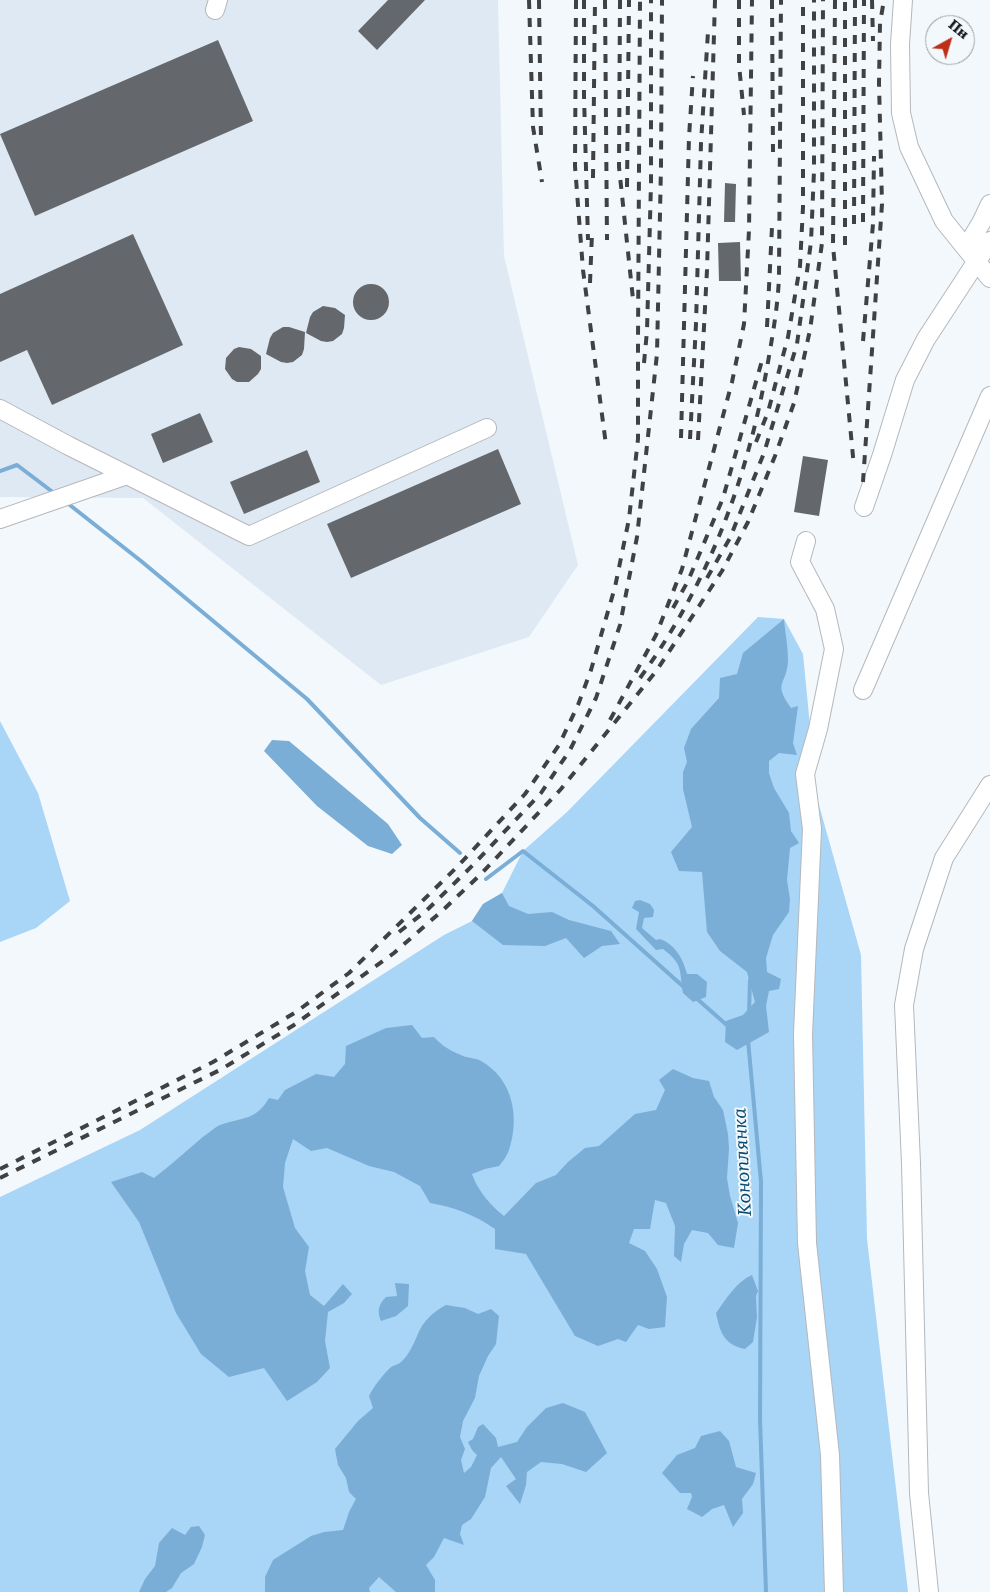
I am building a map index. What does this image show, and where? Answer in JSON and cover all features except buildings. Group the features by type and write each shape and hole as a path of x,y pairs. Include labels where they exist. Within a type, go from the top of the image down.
{"street":[{"path":"903,0 900,44 901,113 910,147 944,222 990,278"},
{"path":"966,248 990,204"},
{"path":"864,507 905,380 926,339 990,241"},
{"path":"863,690 990,396"},
{"path":"0,409 249,536 487,428"},
{"path":"0,519 127,475"},
{"path":"806,541 800,562 825,609 834,649 818,729 805,774 812,830 803,1034 807,1243 830,1455 834,1592"},
{"path":"929,1592 919,1492 911,1163 904,1005 914,949 944,858 990,785"}],"shaded area":[{"path":"0,0 498,0 504,256 578,565 529,637 381,685 143,498 0,497"},
{"path":"758,617 784,619 803,654 817,798 861,955 867,1239 908,1592 0,1592 0,1197 140,1130 444,935 472,921 483,904 502,893 523,851 567,812"},
{"path":"784,619 788,660 781,688 791,708 798,706 793,743 797,755 779,753 769,761 769,773 774,788 789,813 791,831 799,843 790,848 787,880 790,899 789,912 773,935 766,958 767,972 781,979 779,989 769,991 766,1006 769,1032 737,1050 725,1042 726,1021 743,1015 755,1002 747,972 720,951 707,932 702,872 679,871 671,852 692,827 683,789 683,772 687,762 684,748 691,729 719,698 720,678 737,674 743,653"},
{"path":"0,721 38,793 70,901 36,928 0,942"},
{"path":"272,740 289,741 388,824 402,845 392,854 368,846 317,806 264,751"},
{"path":"502,893 509,906 528,914 552,912 569,920 611,931 620,944 602,946 584,958 566,938 545,946 503,945 472,921 483,904"},
{"path":"640,900 650,904 654,910 653,917 644,918 642,928 656,940 660,939 675,949 681,958 687,974 697,974 707,982 706,997 693,1002 683,993 678,964 663,949 656,950 636,929 639,912 632,908 635,901"},
{"path":"412,1025 422,1038 434,1037 444,1046 455,1052 481,1061 492,1069 507,1088 511,1100 514,1125 508,1152 499,1166 472,1174 485,1197 504,1216 536,1183 556,1175 585,1148 599,1146 635,1114 656,1110 665,1090 659,1080 673,1069 693,1078 709,1081 714,1097 723,1110 728,1134 727,1178 738,1223 734,1248 718,1245 708,1233 692,1230 684,1244 681,1262 674,1256 675,1226 666,1203 655,1200 650,1229 634,1229 629,1243 645,1251 657,1269 667,1297 665,1327 649,1329 638,1325 626,1342 618,1339 598,1346 575,1336 526,1254 495,1249 495,1229 464,1212 430,1203 420,1186 394,1172 369,1166 327,1148 311,1151 293,1139 285,1163 283,1187 295,1228 309,1247 305,1271 310,1295 324,1306 343,1284 352,1294 344,1303 328,1312 325,1341 330,1368 317,1382 287,1401 264,1368 229,1377 201,1354 176,1313 139,1222 111,1182 142,1172 154,1178 218,1126 254,1115 269,1098 278,1100 285,1090 316,1074 334,1077 345,1064 346,1046 386,1028"},
{"path":"752,1275 758,1291 756,1296 757,1317 753,1342 745,1349 732,1344 724,1337 716,1313 736,1286"},
{"path":"395,1283 409,1284 408,1306 396,1316 381,1321 379,1312 381,1303 386,1297 397,1296"},
{"path":"446,1305 465,1308 478,1314 491,1309 499,1316 496,1344 479,1376 475,1398 463,1421 460,1437 465,1449 461,1460 464,1473 471,1467 477,1455 468,1442 473,1439 478,1427 483,1424 496,1438 498,1447 517,1442 527,1427 546,1408 563,1403 585,1412 607,1453 586,1472 562,1464 541,1462 527,1472 526,1485 520,1504 506,1486 516,1479 501,1457 491,1468 485,1497 471,1519 462,1525 460,1534 464,1545 444,1538 434,1557 426,1565 435,1580 435,1592 396,1592 379,1577 369,1588 370,1592 265,1592 265,1577 273,1560 311,1536 324,1532 343,1530 356,1499 349,1492 346,1478 338,1465 335,1449 358,1421 373,1408 369,1396 378,1381 390,1368 400,1363 425,1322 437,1310"},
{"path":"720,1431 729,1441 736,1467 756,1473 753,1484 742,1499 743,1513 733,1527 724,1505 712,1509 702,1517 687,1509 692,1497 691,1493 680,1493 662,1473 677,1455 695,1448 701,1436"},
{"path":"199,1526 205,1535 194,1564 181,1573 172,1588 166,1592 139,1592 145,1579 155,1566 159,1543 172,1528 185,1535 191,1527"}],"waterway":[{"path":"0,471 17,465 54,493"},
{"path":"66,502 141,561 307,699 420,818 460,853"},
{"path":"486,879 523,851 593,906 686,989"},
{"name":"Коноплянка","path":"749,1013 750,980"},
{"path":"695,997 729,1027"},
{"name":"Коноплянка","path":"748,1040 761,1182 760,1419 766,1592"}],"railway":[{"path":"529,0 533,127 542,182"},
{"path":"539,0 541,140"},
{"path":"576,0 575,166 583,270 606,445"},
{"path":"584,0 584,96 588,240"},
{"path":"593,178 595,0"},
{"path":"605,0 607,240"},
{"path":"620,0 619,167 633,299"},
{"path":"627,187 629,0"},
{"path":"0,1169 213,1062 296,1012 349,973 458,866 525,794 559,745 578,705 591,670 615,587 629,519 638,439 640,0"},
{"path":"644,363 647,331 651,183 651,0"},
{"path":"399,932 426,911 473,865 541,793 570,750 596,698 620,625 637,537 657,354 662,0"},
{"path":"698,440 707,270 715,0"},
{"path":"739,0 739,65 744,115"},
{"path":"610,720 656,635 682,569 732,382 744,324 749,230 752,0"},
{"path":"772,0 773,152"},
{"path":"640,678 664,642 706,567 737,488 760,405 773,330 779,276 781,0"},
{"path":"756,442 768,412 788,337 800,266 803,207 803,0"},
{"path":"707,578 730,538 764,453 797,344 811,242 814,171 814,0"},
{"path":"0,1178 220,1070 294,1025 394,953 481,874 561,789 657,670 722,571 748,522 794,403 810,330 822,243 823,0"},
{"path":"835,0 833,246 854,467"},
{"path":"845,0 845,245"},
{"path":"854,224 855,0"},
{"path":"863,222 864,0"},
{"path":"872,0 873,41"},
{"path":"863,482 882,204 879,83 880,23 884,0"},
{"path":"690,439 696,324 701,143 708,32"},
{"path":"681,438 689,137 693,76"},
{"path":"863,341 873,224 874,156"},
{"path":"767,327 772,227"},
{"path":"590,283 592,233"},
{"path":"673,608 688,581 723,498 763,357"}]}
